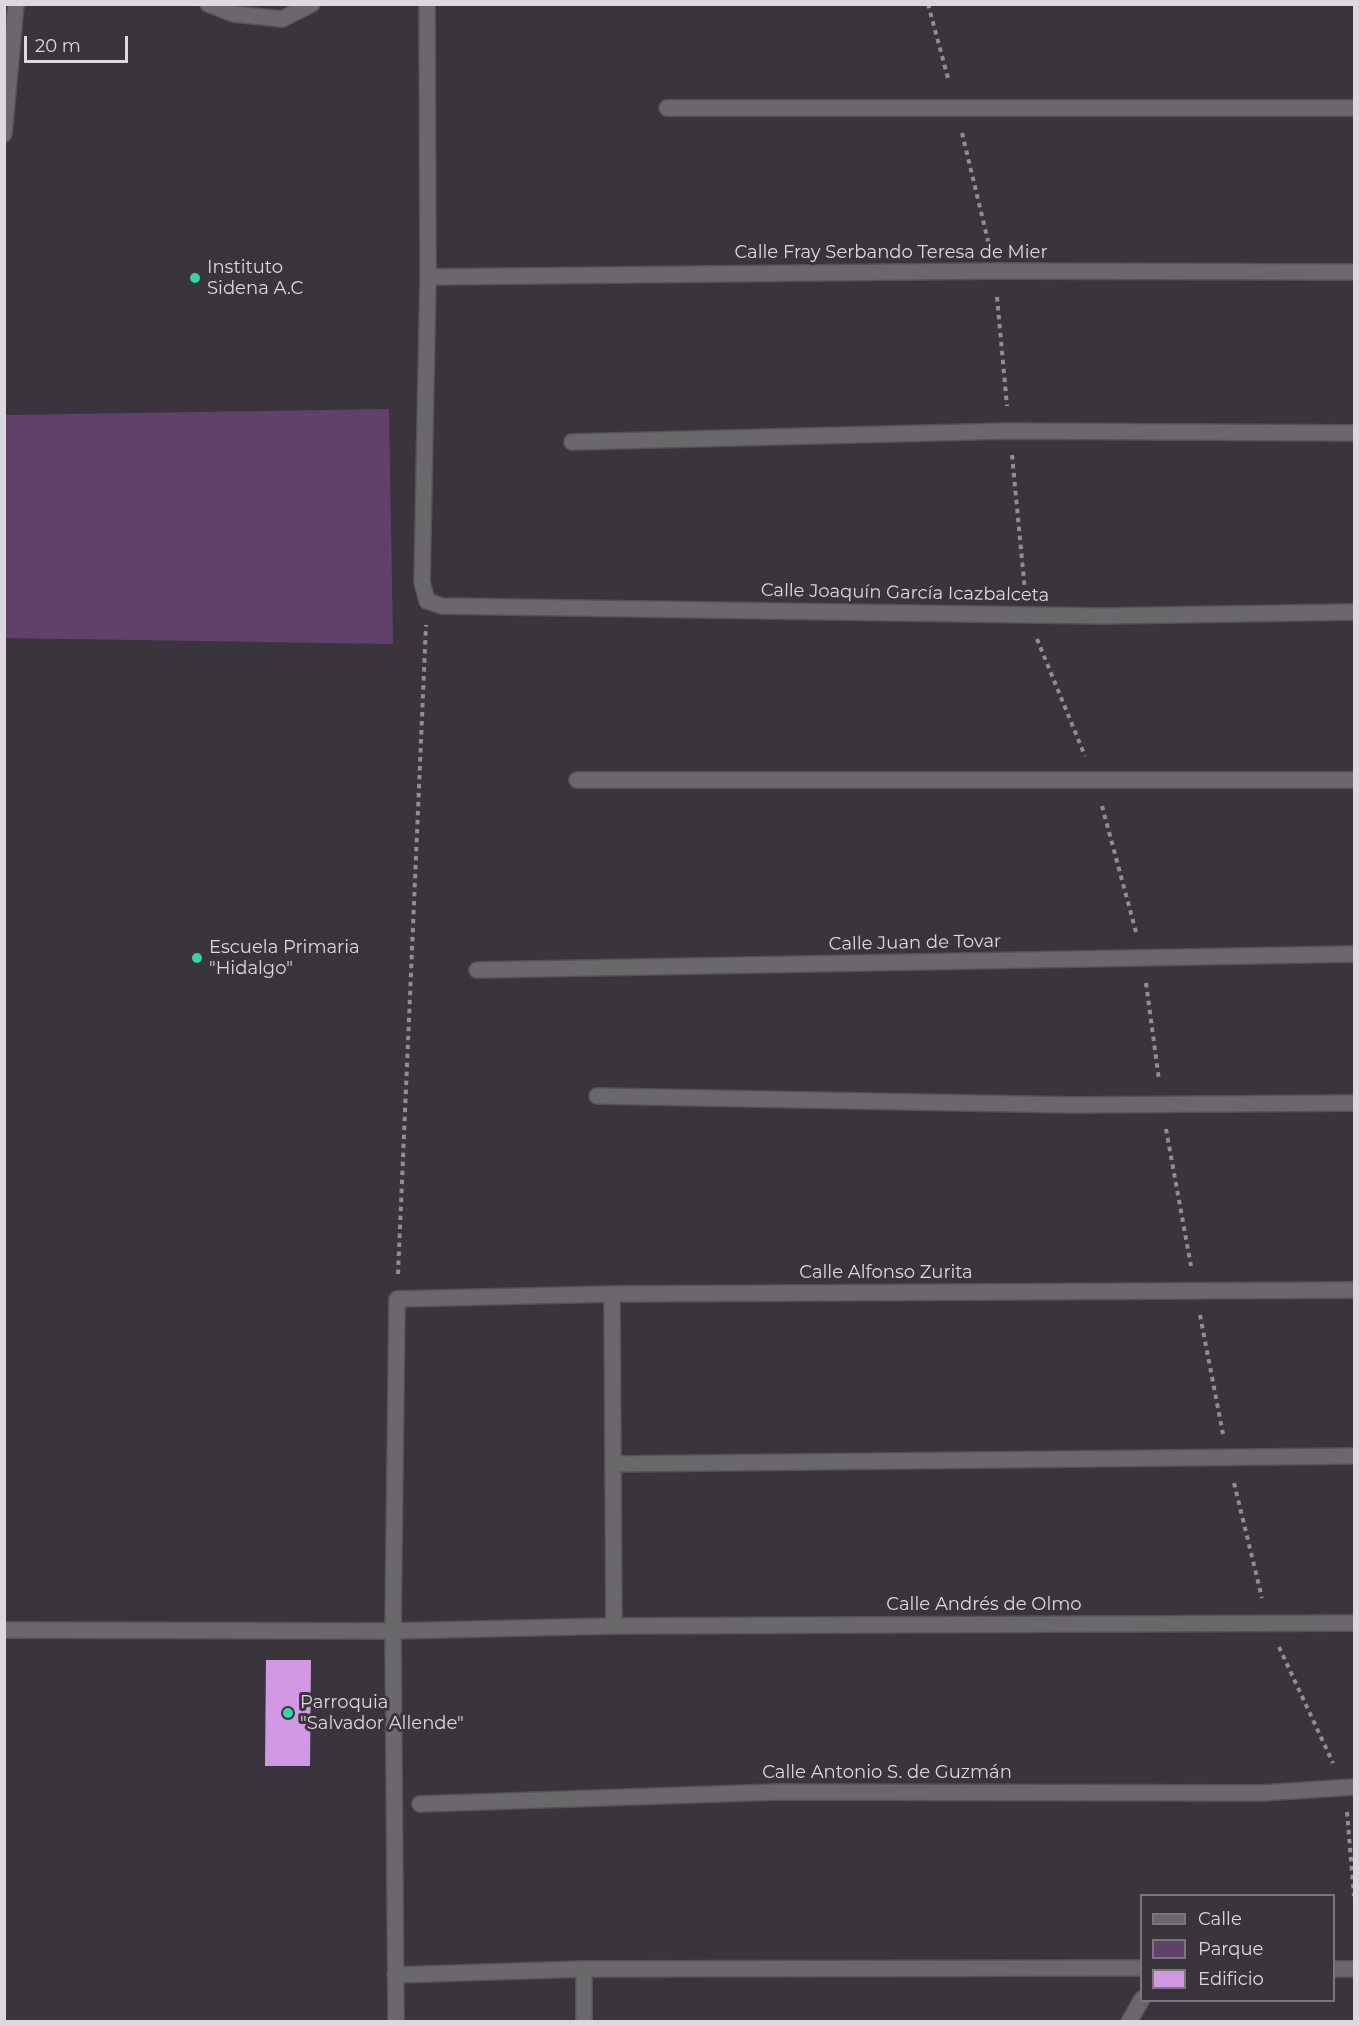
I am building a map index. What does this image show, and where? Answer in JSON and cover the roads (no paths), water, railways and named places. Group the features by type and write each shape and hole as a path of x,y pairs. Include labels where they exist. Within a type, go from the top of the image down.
{"street":[{"path":"4,134 16,4"},
{"path":"208,4 234,14 282,19 312,4"},
{"path":"427,4 428,277"},
{"path":"667,108 1354,108"},
{"name":"Calle Fray Serbando Teresa de Mier","path":"428,277 995,271 1354,272"},
{"name":"Calle Joaquín García Icazbalceta","path":"428,277 422,582 427,601 454,607 1027,615 1354,612"},
{"path":"572,442 1010,431 1354,433"},
{"path":"577,780 1354,780"},
{"name":"Calle Juan de Tovar","path":"477,970 1354,954"},
{"path":"597,1096 1162,1104 1354,1103"},
{"name":"Calle Alfonso Zurita","path":"393,1631 397,1299 612,1294 1354,1290"},
{"path":"612,1294 614,1626"},
{"path":"613,1464 1354,1456"},
{"name":"Calle Andrés de Olmo","path":"4,1630 393,1631 614,1626 1354,1623"},
{"path":"393,1631 396,2022"},
{"name":"Calle Antonio S. de Guzmán","path":"420,1804 778,1792 1261,1793 1350,1788"},
{"path":"395,1975 584,1969 1140,1968"},
{"path":"584,1969 584,2022"},
{"path":"1335,1969 1354,1969"},
{"path":"1129,2022 1140,2002"}],"place":[{"name":"Instituto Sidena A.C","path":"195,278"},
{"name":"Escuela Primaria \"Hidalgo\"","path":"197,958"},
{"name":"Parroquia \"Salvador Allende\"","path":"288,1713"}]}
